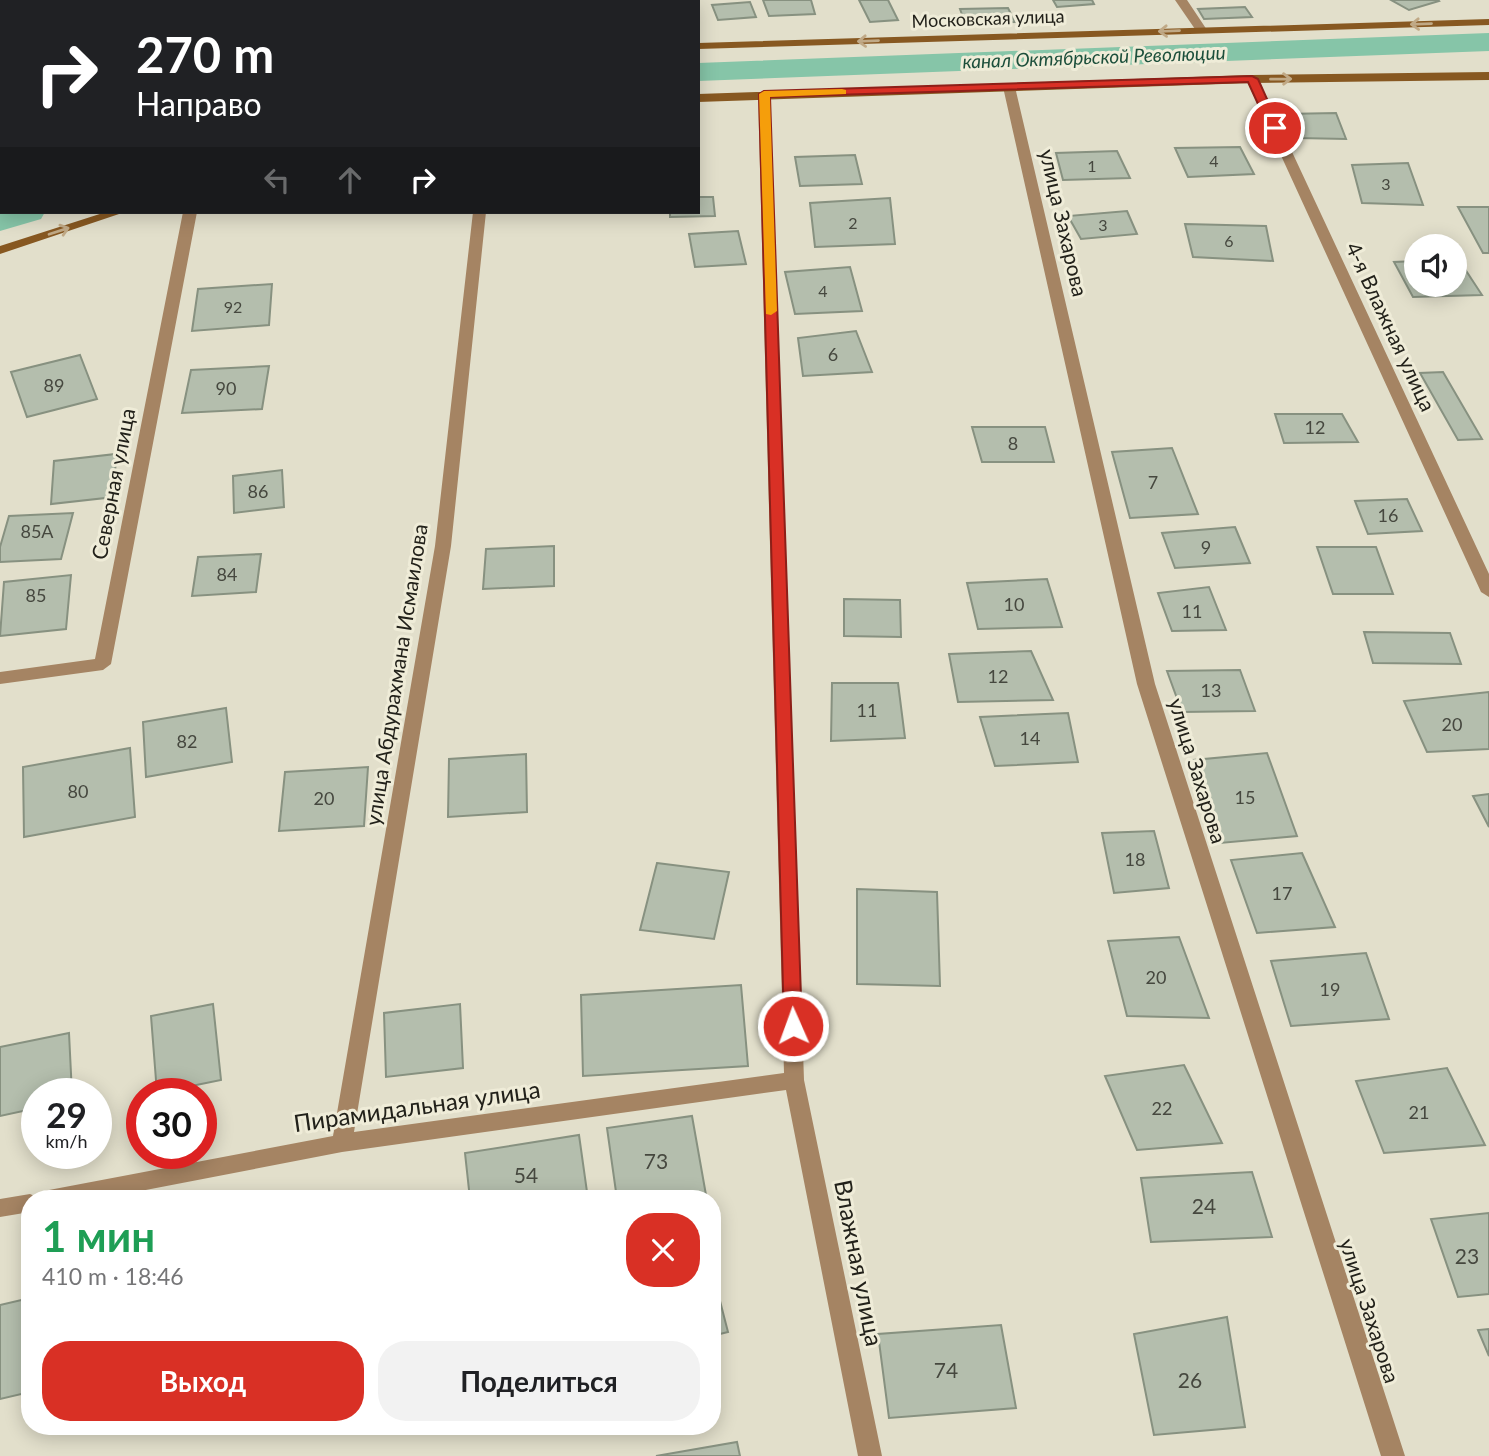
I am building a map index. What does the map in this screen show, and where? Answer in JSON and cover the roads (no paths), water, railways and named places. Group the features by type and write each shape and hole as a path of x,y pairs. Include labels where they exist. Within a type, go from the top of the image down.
{"main road":[{"name":"Московская улица","path":"700,46 1489,22"},
{"path":"700,98 1252,79 1488,77"},
{"path":"0,250 112,214"}],"street":[{"path":"1181,0 1201,30"},
{"name":"4-я Влажная улица","path":"1252,79 1489,592"},
{"name":"улица Захарова","path":"1009,87 1146,684 1393,1456"},
{"name":"Влажная улица","path":"764,94 794,1080 870,1456"},
{"name":"Северная улица","path":"0,678 103,664 190,214"},
{"name":"улица Абдурахмана Исмаилова","path":"342,1143 443,546 480,214"},
{"name":"Пирамидальная улица","path":"96,1190 342,1143 794,1080"},
{"path":"0,1208 21,1204"}],"waterway":[{"name":"канал Октябрьской Революции","path":"700,72 1489,42"},
{"name":"канал Октябрьской Революции","path":"0,221 23,214"}]}
